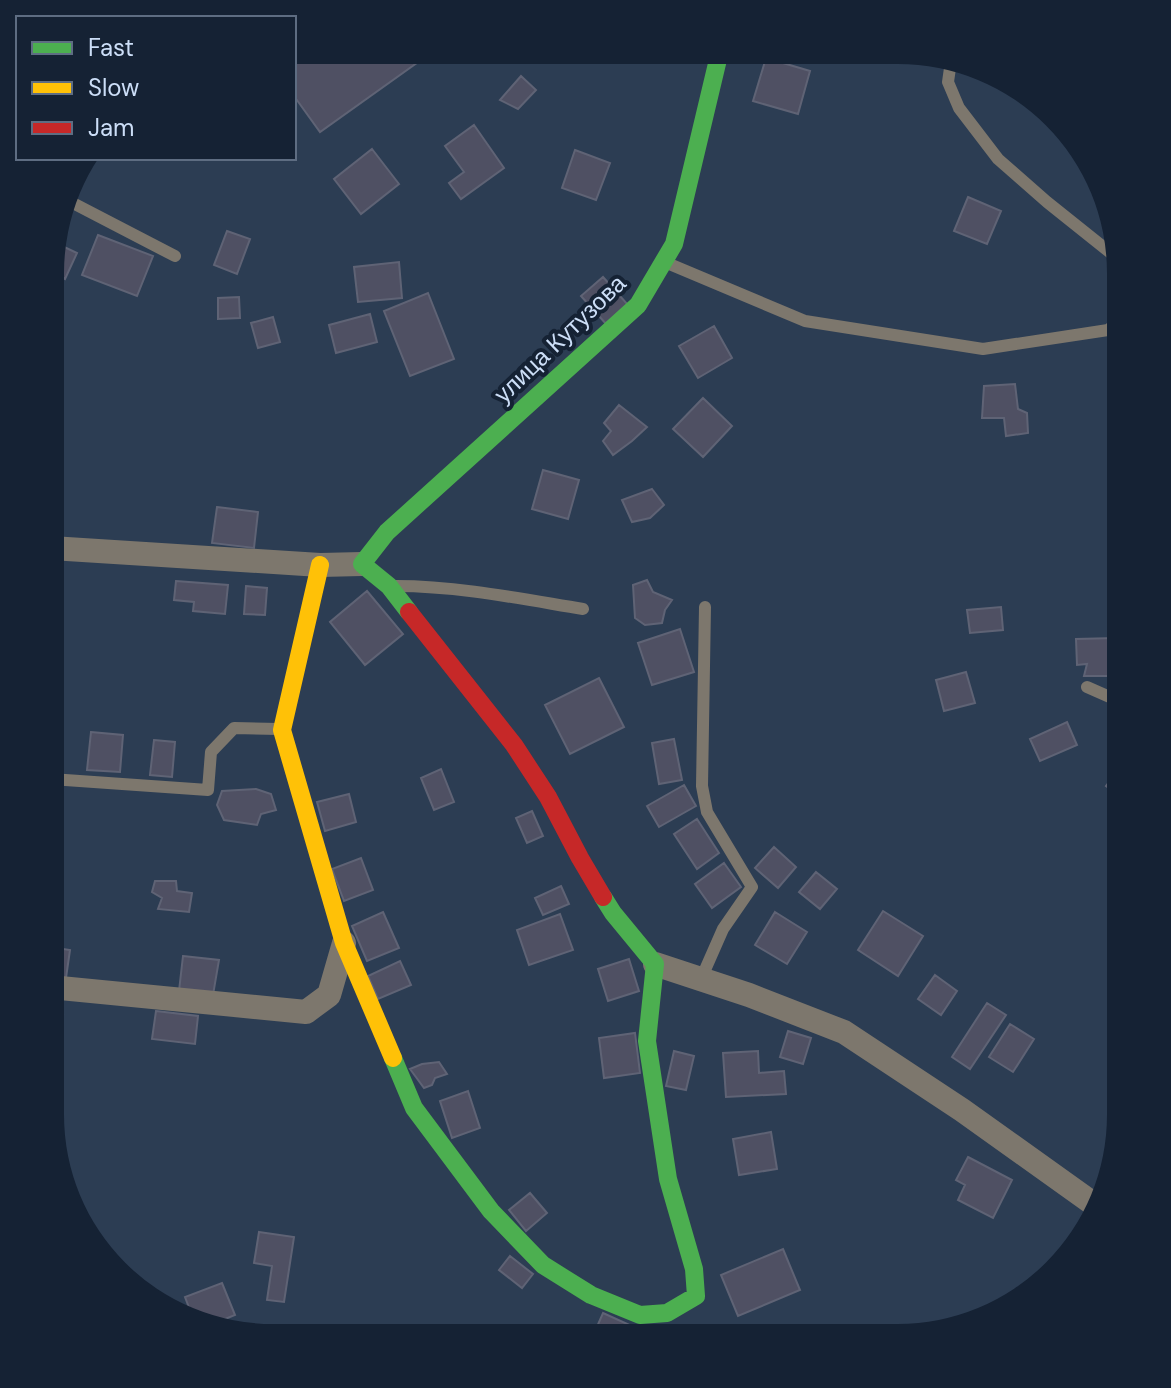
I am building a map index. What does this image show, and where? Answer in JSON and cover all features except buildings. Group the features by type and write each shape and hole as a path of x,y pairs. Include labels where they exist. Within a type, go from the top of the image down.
{"street":[{"name":"улица Кутузова","path":"362,564 387,532 638,305 674,244 717,64"},
{"path":"64,549 320,565 362,564 389,586 514,745 548,797 613,913 655,964 844,1032 962,1110 1088,1200"},
{"path":"320,565 282,730 344,943 414,1108 491,1211 543,1265 591,1295 640,1315 667,1313 696,1296 694,1269 668,1179 647,1041 655,964"},
{"path":"64,988 306,1012 329,995 344,943"}],"lane":[{"path":"950,71 948,82 959,108 998,159 1105,249"},
{"path":"76,204 175,256"},
{"path":"663,262 805,321 983,349 1107,330"},
{"path":"389,586 499,595 583,609"},
{"path":"701,979 723,929 752,887 707,812 702,786 705,607"},
{"path":"1087,687 1107,696"},
{"path":"64,780 208,790 211,752 234,728 282,730"}],"traffic: fast":[{"path":"409,612 389,586 362,564 387,532 638,305 674,244 717,64"},
{"path":"393,1058 414,1108 491,1211 543,1265 591,1295 640,1315 667,1313 696,1296 694,1269 668,1179 647,1041 655,964 603,897"}],"traffic: slow":[{"path":"320,565 282,730 344,943 393,1058"}],"traffic: jam":[{"path":"409,612 514,745 548,797 603,897"}]}
